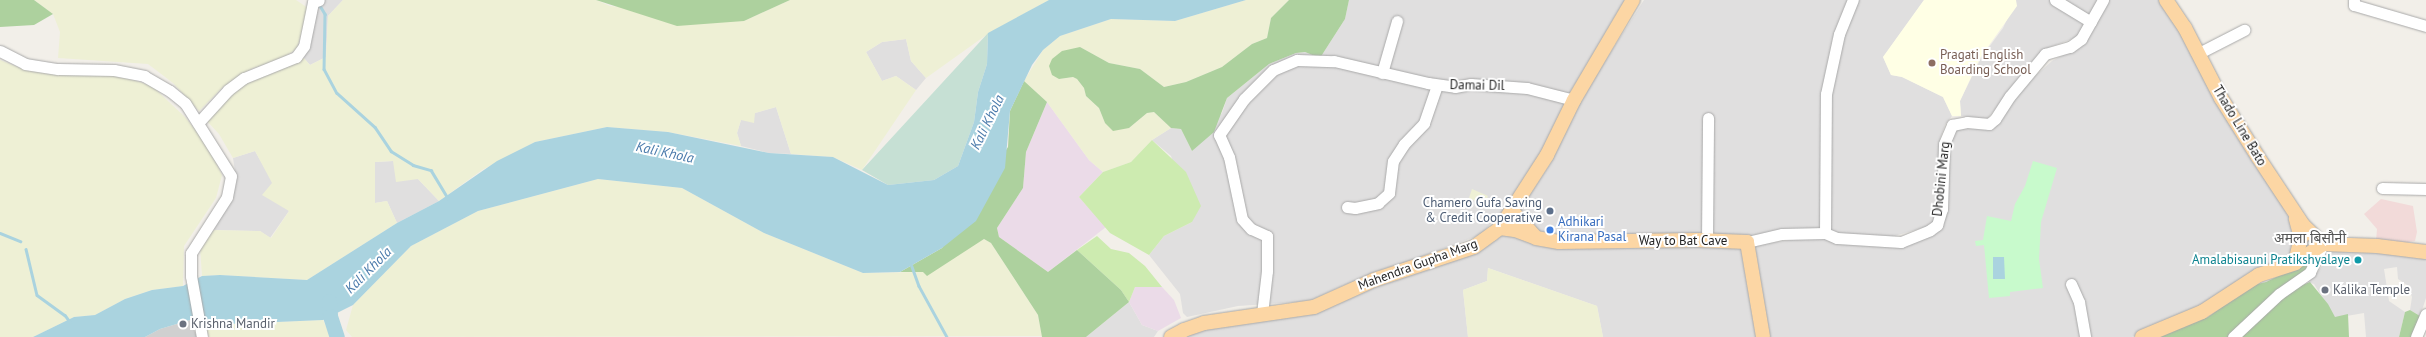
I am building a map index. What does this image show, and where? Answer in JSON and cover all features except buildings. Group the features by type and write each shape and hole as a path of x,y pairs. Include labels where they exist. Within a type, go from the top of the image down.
{"main road":[{"name":"Mahendra Gupha Marg","path":"1171,337 1184,330 1204,323 1314,307 1374,280 1474,247 1500,228 1512,211 1547,155 1574,100 1633,0"},
{"name":"Thado Line Bato","path":"2166,0 2200,53 2221,98 2295,215 2322,244"},
{"path":"1512,211 1536,238"},
{"path":"2295,215 2301,238 2295,263"},
{"name":"Way to Bat Cave","path":"1500,228 1515,230 1536,238 1559,242 1707,240 1747,242 1763,337"},
{"path":"2142,337 2202,312 2260,275 2295,263 2322,244 2377,246 2426,252"}],"street":[{"path":"1825,232 1826,94 1839,34 1853,0"},
{"path":"2055,0 2091,22"},
{"name":"Dhobini Marg","path":"1747,242 1782,234 1825,232 1838,238 1901,242 1936,225 1942,209 1944,144 1952,125 1967,122 1989,124 2045,54 2076,43 2104,0"},
{"path":"2354,0 2354,5 2426,26"},
{"path":"198,122 228,90 244,78 296,57 304,46 316,1"},
{"path":"1382,73 1397,21"},
{"path":"2200,53 2244,30"},
{"path":"0,51 25,64 58,69 114,70 144,76 170,90 185,103 231,176 227,197 191,253 191,276 201,334"},
{"name":"Damai Dil","path":"1262,314 1267,271 1267,236 1251,229 1242,219 1229,157 1220,138 1220,132 1244,99 1273,70 1297,60 1334,61 1437,85 1455,87 1470,84 1527,88 1574,100"},
{"path":"1347,207 1355,208 1378,203 1389,193 1393,162 1404,144 1424,123 1437,85"},
{"path":"1707,240 1708,118"},
{"path":"2382,188 2426,189"},
{"path":"2233,337 2279,294 2310,272 2322,244"},
{"path":"2071,284 2079,302 2085,337"},
{"path":"2416,337 2426,314"}],"shaded area":[{"path":"34,0 296,0 308,8 297,49 276,62 253,68 223,87 199,111 173,83 148,64 58,58 60,32 53,14"},
{"path":"321,0 343,0 328,16 326,57 310,65 302,56 312,11"},
{"path":"343,0 596,0 610,6 744,21 790,0 1049,0 989,33 926,78 911,61 906,39 882,42 866,52 882,81 896,76 916,90 862,170 833,157 791,154 776,107 755,113 754,123 741,120 737,133 741,146 668,132 607,127 535,142 482,170 439,201 418,179 396,182 393,161 375,162 375,203 387,201 397,223 307,280 220,275 202,276 200,247 212,230 260,231 271,238 289,211 262,195 272,183 255,151 233,158 219,134 205,119 241,84 302,56 310,65 326,57 328,16"},
{"path":"1246,0 1289,0 1271,18 1267,38 1252,44 1222,67 1186,82 1164,87 1140,69 1109,63 1080,47 1059,79 1073,77 1077,79 1084,88 1086,96 1099,108 1105,123 1129,128 1147,113 1154,112 1171,128 1152,140 1131,162 1103,172 1089,160 1047,102 1024,81 1043,50 1060,36 1111,19 1175,21"},
{"path":"1349,0 1627,0 1572,89 1543,155 1506,208 1480,235 1342,286 1310,301 1238,306 1187,317 1183,313 1180,294 1149,255 1164,236 1192,222 1171,156 1152,140 1171,128 1181,129 1192,151 1222,113 1227,98 1269,64 1296,53 1305,52 1320,58 1345,19"},
{"path":"1644,0 1849,0 1832,40 1823,229 1748,238 1539,237 1519,211 1551,163 1568,124 1598,72"},
{"path":"1856,0 1924,0 1883,57 1891,75 1902,77 1943,97 1952,116 1945,125 1940,139 1939,179 1934,221 1929,226 1891,237 1849,235 1828,230 1831,94 1843,32"},
{"name":"Pragati English Boarding School","path":"1924,0 2016,0 2017,6 1980,58 1960,101 1961,116 1952,116 1943,97 1902,77 1891,75 1883,57"},
{"path":"2016,0 2100,0 2077,37 2045,49 1987,119 1961,116 1960,101 1981,58 2003,28"},
{"path":"2109,0 2161,0 2288,211 2298,239 2293,260 2197,309 2132,337 1767,337 1754,245 1819,236 1895,246 1943,224 1950,136 1956,128 1990,127 2033,78 2052,61 2069,52"},
{"path":"988,33 987,64 978,92 974,122 958,166 934,180 888,185 862,170"},
{"path":"906,39 911,61 926,78 916,90 896,76 882,81 866,52 882,42"},
{"path":"0,60 26,70 54,74 118,75 152,86 185,117 207,144 222,175 216,198 184,246 183,286 152,290 125,299 95,315 74,317 33,337 0,337"},
{"path":"1047,102 1089,160 1103,172 1079,197 1106,227 1048,272 999,237 997,228 1023,188 1026,152"},
{"path":"776,107 791,154 769,153 741,146 737,133 741,120 755,113"},
{"path":"255,151 289,211 270,238 260,231 212,230 233,200 236,178 233,158"},
{"path":"393,161 418,179 439,201 397,223 387,201 375,203 375,162"},
{"path":"598,179 682,188 764,233 863,273 923,272 984,239 991,243 1038,315 1042,336 352,337 346,330 353,305 411,246 478,211"},
{"path":"1472,189 1488,196 1484,205 1469,198"},
{"path":"2381,199 2413,206 2417,232 2415,241 2398,244 2376,241 2377,229 2364,214"},
{"path":"1506,230 1538,239 1736,246 1743,250 1756,337 1603,337 1597,306 1488,268 1487,281 1463,290 1468,337 1179,337 1204,330 1309,314"},
{"path":"2344,250 2426,256 2426,298 2420,316 2410,310 2412,297 2407,285 2398,279 2397,267 2384,269 2389,301 2405,312 2399,337 2366,337 2364,313 2335,318 2314,284 2306,282 2317,273 2322,266 2321,252"},
{"path":"1488,268 1597,306 1603,337 1468,337 1463,290 1487,281"},
{"path":"1148,285 1162,287 1174,300 1181,318 1158,331 1142,325 1129,302 1135,287"},
{"path":"1129,302 1142,325 1158,331 1154,337 1086,337"},
{"name":"Krishna Mandir","path":"190,320 197,337 145,337 160,329"},
{"path":"323,320 331,337 209,337 205,325"}],"green space":[{"path":"0,0 34,0 53,14 34,25 0,27"},
{"path":"596,0 790,0 744,21 677,26"},
{"path":"1289,0 1349,0 1345,19 1320,58 1305,52 1296,53 1269,64 1227,98 1214,132 1192,151 1181,129 1171,128 1154,112 1147,113 1129,128 1113,131 1105,123 1099,108 1086,96 1084,88 1077,79 1073,77 1059,79 1052,75 1049,66 1052,59 1062,51 1080,47 1109,63 1140,69 1164,87 1186,82 1222,67 1252,44 1267,38 1271,18"},
{"path":"1024,81 1047,102 1026,152 1023,188 997,228 999,237 1048,272 1077,250 1121,290 1129,302 1086,337 1042,337 1038,315 991,243 984,239 927,276 923,272 900,272 942,248 1008,147 1010,111"},
{"path":"1152,140 1186,172 1201,206 1192,222 1164,236 1149,255 1110,233 1079,197 1103,172 1131,162"},
{"path":"2033,161 2057,168 2041,222 2039,259 2043,288 2010,292 2010,296 1989,298 1984,245 1976,246 1975,241 1983,240 1987,216 2011,221 2015,204 2025,186"},
{"path":"1097,236 1111,249 1129,253 1145,266 1162,287 1135,287 1129,302 1121,290 1077,250"},
{"path":"2311,260 2297,287 2310,282 2328,304 2335,317 2348,314 2349,337 2157,337 2208,317 2253,285 2266,282"},
{"path":"2410,310 2420,316 2411,337 2399,337 2405,312"}],"water":[{"name":"Kali Khola","path":"1049,0 1246,0 1175,21 1111,19 1060,36 1043,50 1032,65 1010,111 1005,168 976,221 942,248 900,272 863,273 764,233 682,188 598,179 478,211 411,246 353,305 323,320 205,325 190,320 160,329 145,337 33,337 74,317 95,315 125,299 152,290 183,286 202,276 220,275 307,280 397,223 439,201 497,161 535,142 607,127 668,132 769,153 833,157 888,185 934,180 958,166 974,122 978,92 987,64 988,33"},
{"path":"1993,257 2004,257 2005,279 1993,279"}],"waterway":[{"path":"319,4 325,14 324,69 337,93 375,127 391,151 413,165 431,170 448,198"},
{"path":"0,233 20,241"},
{"path":"26,249 37,295 65,315 70,322"},
{"path":"911,264 919,286 947,337"},
{"path":"329,301 330,316 337,337"}],"place":[{"name":"Pragati English Boarding School","path":"1932,63"},
{"name":"Chamero Gufa Saving & Credit Cooperative","path":"1550,211"},
{"name":"Adhikari Kirana Pasal","path":"1550,230"},
{"name":"Amalabisauni Pratikshyalaye","path":"2358,260"},
{"name":"Kalika Temple","path":"2325,290"},
{"name":"Krishna Mandir","path":"183,324"}],"district":[{"name":"अमला बिसौनी","path":"2310,238"}]}
